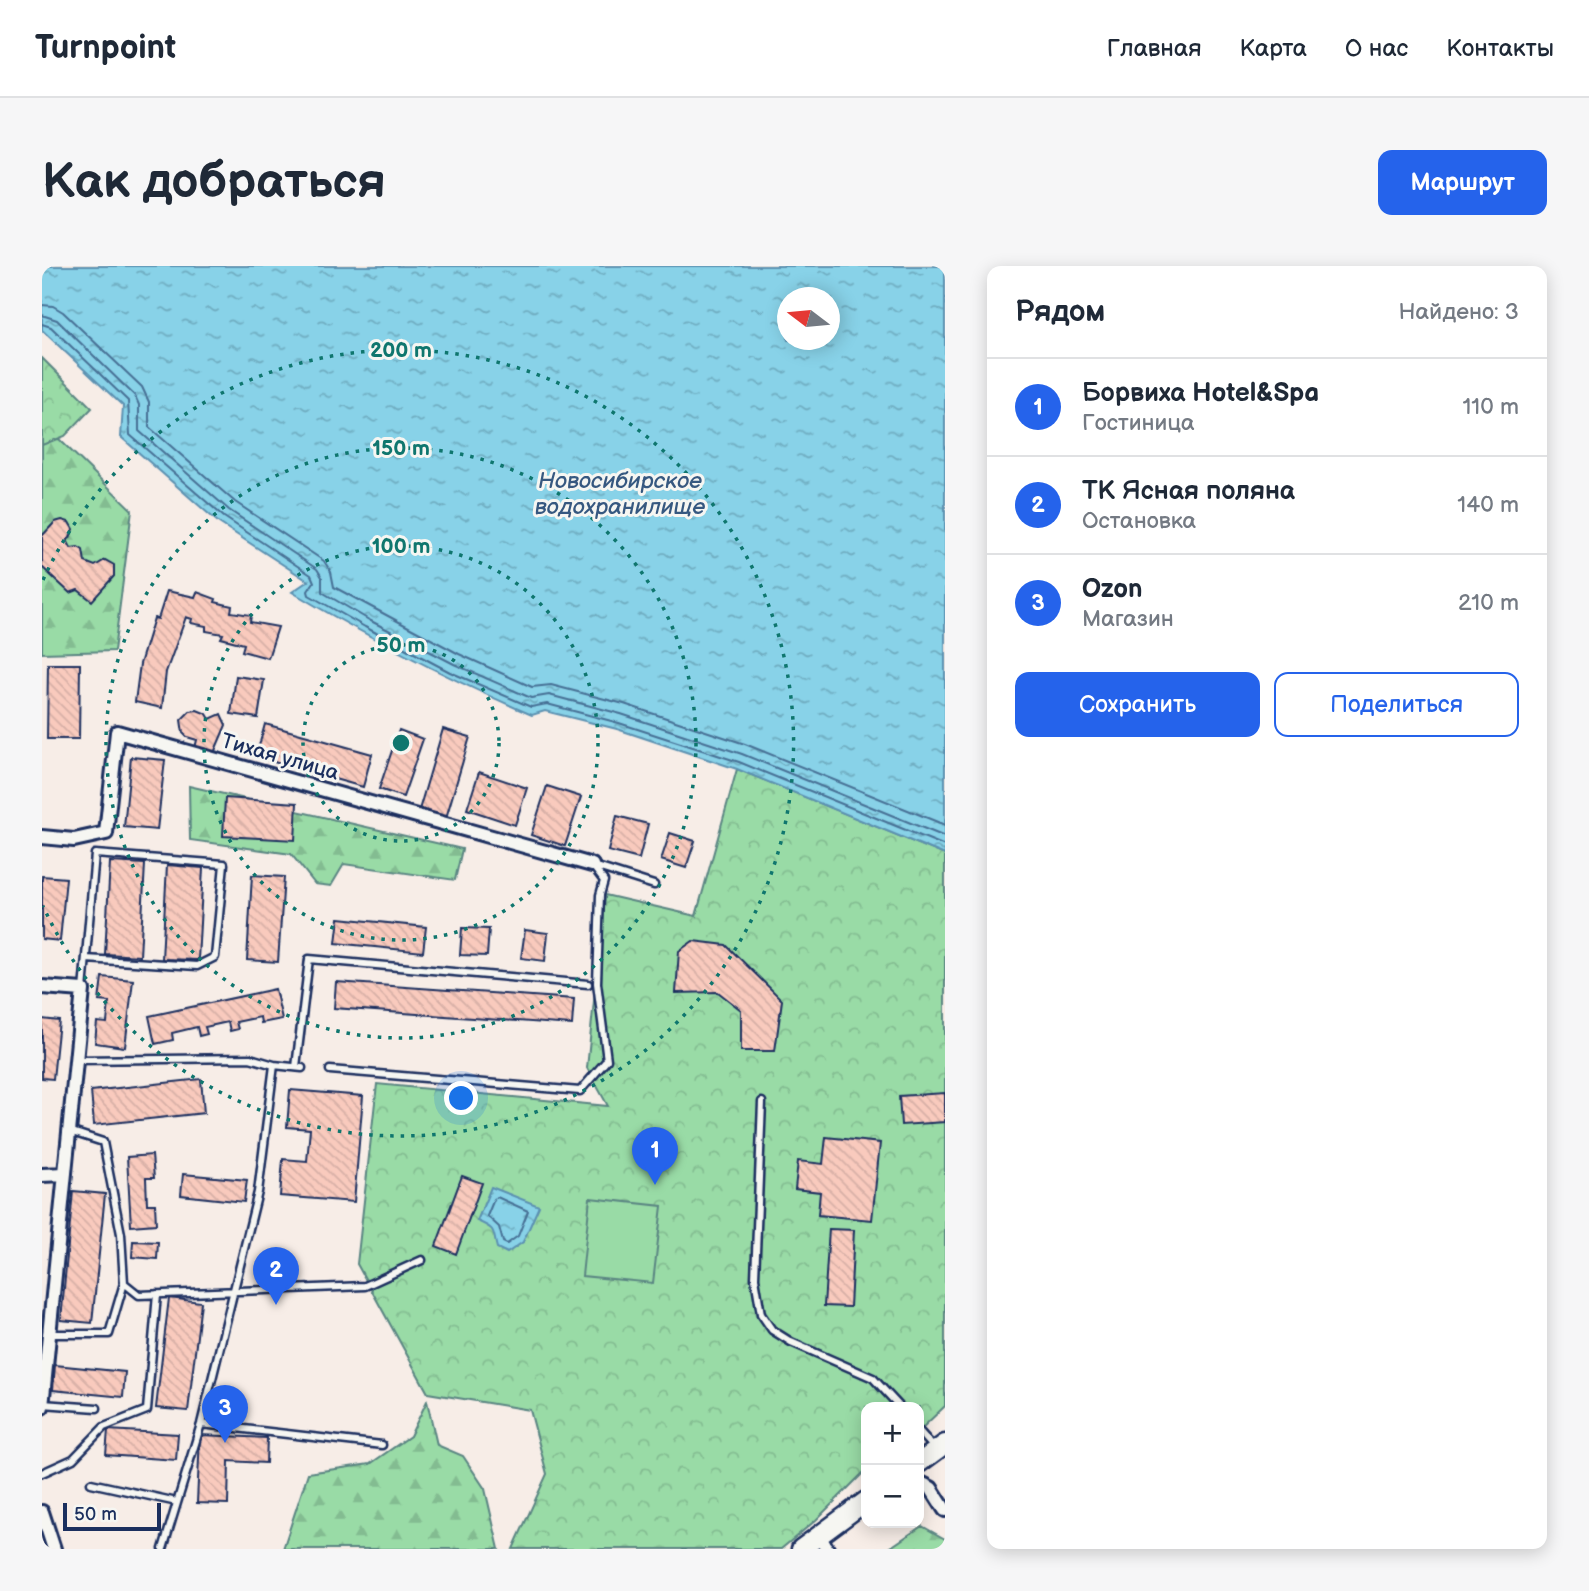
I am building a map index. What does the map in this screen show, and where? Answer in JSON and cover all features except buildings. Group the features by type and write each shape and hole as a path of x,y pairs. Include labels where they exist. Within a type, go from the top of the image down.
{"street":[{"name":"Тихая улица","path":"42,837 74,840 106,833 117,732 592,865"},
{"path":"42,988 83,990 42,1405"},
{"path":"42,1175 64,1174"},
{"path":"924,1460 941,1448"},
{"path":"924,1484 931,1488 945,1510"},
{"path":"801,1549 823,1542 861,1506"},
{"path":"42,1512 54,1549"}],"lane":[{"path":"83,990 95,853 224,864 215,957 197,966 86,959"},
{"path":"592,865 654,885"},
{"path":"330,1070 580,1091 607,1060 597,983 600,895 604,881 592,865"},
{"path":"75,1060 250,1058 274,1065 299,1067 309,959 588,984"},
{"path":"163,1549 201,1424 258,1192 274,1065"},
{"path":"762,1102 755,1278 761,1314 772,1330 791,1342 873,1378 895,1402"},
{"path":"48,1334 109,1334 124,1283 121,1234 103,1142 68,1130"},
{"path":"124,1283 139,1294 365,1286 422,1260"},
{"path":"42,1473 73,1459 104,1427 147,1410 157,1294"},
{"path":"42,1405 97,1408"},
{"path":"201,1424 382,1445"},
{"path":"924,1435 941,1448"},
{"path":"91,1483 177,1502"}],"green space":[{"path":"42,358 92,408 65,436 42,445"},
{"path":"59,439 132,510 114,651 42,653 42,442"},
{"path":"737,769 945,855 945,1406 924,1426 924,1402 861,1402 861,1475 816,1520 781,1549 513,1549 547,1474 530,1410 428,1393 357,1264 377,1084 608,1106 587,1068 605,895 696,916"},
{"path":"189,786 462,849 455,880 344,864 331,886 315,884 291,854 190,840"},
{"path":"590,1198 662,1206 653,1283 582,1276"},
{"path":"427,1401 437,1445 463,1456 485,1489 499,1549 283,1549 308,1473 370,1464 410,1436"},
{"path":"924,1527 945,1539 945,1549 888,1549 919,1528"}],"water":[{"name":"Новосибирское водохранилище","path":"42,266 945,266 945,855 737,769 617,729 545,711 532,715 440,673 381,642 292,592 308,581 219,523 121,437 123,406 42,330"},
{"path":"491,1187 539,1206 523,1242 507,1253 497,1248 491,1229 477,1221"}],"place":[{"name":"Борвиха Hotel&Spa","path":"655,1185"},
{"name":"ТК Ясная поляна","path":"276,1305"},
{"name":"Ozon","path":"225,1443"}]}
